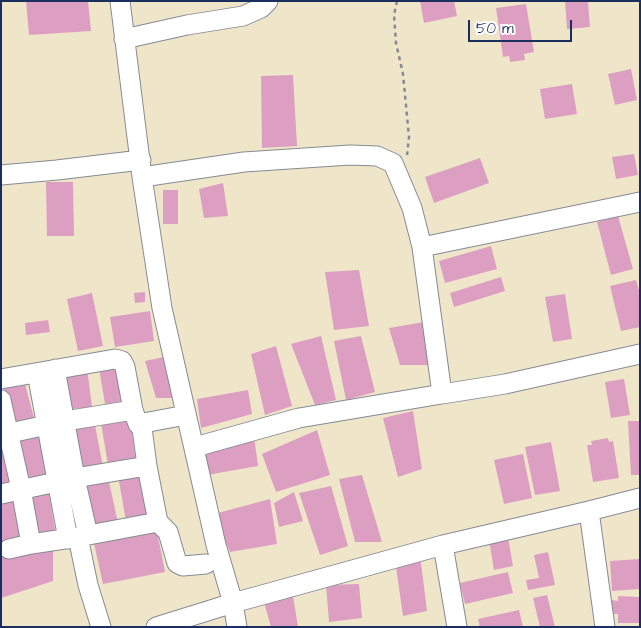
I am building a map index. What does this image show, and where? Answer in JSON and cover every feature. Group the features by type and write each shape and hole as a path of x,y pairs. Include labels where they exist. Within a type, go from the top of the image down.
{"street":[{"path":"120,1 162,308 216,545 238,627"},
{"path":"124,39 187,25 243,16 261,8 268,1"},
{"path":"1,175 57,170 142,168 350,155 377,156 393,163 412,208 422,247 442,394"},
{"path":"422,247 640,202"},
{"path":"195,447 299,418 505,384 640,354"},
{"path":"1,379 115,359 122,361 136,417 142,428 158,522 168,532 177,563 183,566 206,564"},
{"path":"46,371 88,585 101,627"},
{"path":"1,400 4,434 21,489 32,544"},
{"path":"4,434 56,423 186,414"},
{"path":"1,494 66,480 147,466"},
{"path":"156,627 233,603 443,545 640,498"},
{"path":"589,511 605,627"},
{"path":"9,549 158,522"},
{"path":"443,545 456,627"}],"path":[{"path":"393,163 407,154 409,137 403,74 396,43 394,15 397,1"}],"building":[{"path":"26,1 88,1 91,31 29,35"},
{"path":"420,1 454,1 457,16 424,23"},
{"path":"565,1 588,1 590,27 567,29"},
{"path":"526,4 534,52 524,54 525,60 510,62 509,56 503,57 496,8"},
{"path":"631,69 637,100 615,105 608,74"},
{"path":"293,75 297,146 262,148 261,76"},
{"path":"572,84 577,114 545,119 540,89"},
{"path":"634,154 638,175 616,179 612,157"},
{"path":"480,158 489,183 434,203 425,177"},
{"path":"46,182 73,182 74,236 47,236"},
{"path":"223,183 228,216 204,218 199,189"},
{"path":"163,190 178,190 178,224 163,224"},
{"path":"618,216 633,269 611,275 597,222"},
{"path":"491,246 497,269 445,283 439,261"},
{"path":"359,270 369,326 334,330 325,272"},
{"path":"501,277 505,291 454,307 450,293"},
{"path":"636,280 640,294 640,327 621,331 610,286"},
{"path":"145,292 145,302 135,303 134,293"},
{"path":"92,293 103,346 78,351 67,299"},
{"path":"565,294 572,339 553,342 545,297"},
{"path":"150,311 154,341 115,347 110,317"},
{"path":"48,320 50,332 26,335 25,323"},
{"path":"424,322 430,365 400,365 389,328"},
{"path":"321,336 336,400 315,405 291,344"},
{"path":"361,336 375,392 346,400 334,341"},
{"path":"276,346 292,406 265,415 251,354"},
{"path":"164,357 172,398 156,398 145,361"},
{"path":"119,364 124,401 105,404 99,368"},
{"path":"87,368 92,407 70,409 66,371"},
{"path":"624,379 630,415 611,418 605,382"},
{"path":"24,380 34,418 12,423 3,385"},
{"path":"248,390 252,414 201,428 197,399"},
{"path":"413,411 422,469 398,477 383,418"},
{"path":"130,419 136,461 108,465 101,423"},
{"path":"628,421 640,421 640,475 631,475"},
{"path":"95,425 103,467 78,472 70,430"},
{"path":"317,430 330,475 276,492 262,454"},
{"path":"42,436 49,478 25,482 18,440"},
{"path":"254,436 258,466 207,475 199,448"},
{"path":"608,438 609,442 613,441 619,478 593,482 587,445 592,445 591,441"},
{"path":"551,442 560,491 535,495 525,447"},
{"path":"1,443 16,485 1,488"},
{"path":"523,454 532,498 504,504 494,460"},
{"path":"140,472 149,517 126,521 118,476"},
{"path":"362,475 382,542 355,542 339,479"},
{"path":"108,477 118,523 93,528 83,482"},
{"path":"331,486 348,546 320,555 299,493"},
{"path":"48,488 56,536 34,539 26,492"},
{"path":"294,492 303,521 279,527 274,503"},
{"path":"13,496 22,544 1,546 1,499"},
{"path":"270,499 277,544 230,552 214,514"},
{"path":"156,526 165,572 103,584 93,539"},
{"path":"508,537 513,566 494,570 489,540"},
{"path":"53,544 53,581 1,598 1,551"},
{"path":"548,552 555,585 528,590 526,580 539,578 534,555"},
{"path":"420,555 427,611 403,616 395,560"},
{"path":"640,559 640,589 612,591 610,561"},
{"path":"508,572 513,593 465,604 460,583"},
{"path":"359,584 362,618 329,622 326,585"},
{"path":"547,595 555,627 540,627 533,598"},
{"path":"293,596 298,627 271,627 264,602"},
{"path":"618,596 640,597 640,623 618,623 618,614 612,614 612,600 618,601"},
{"path":"519,610 523,627 480,627 478,619"}]}
